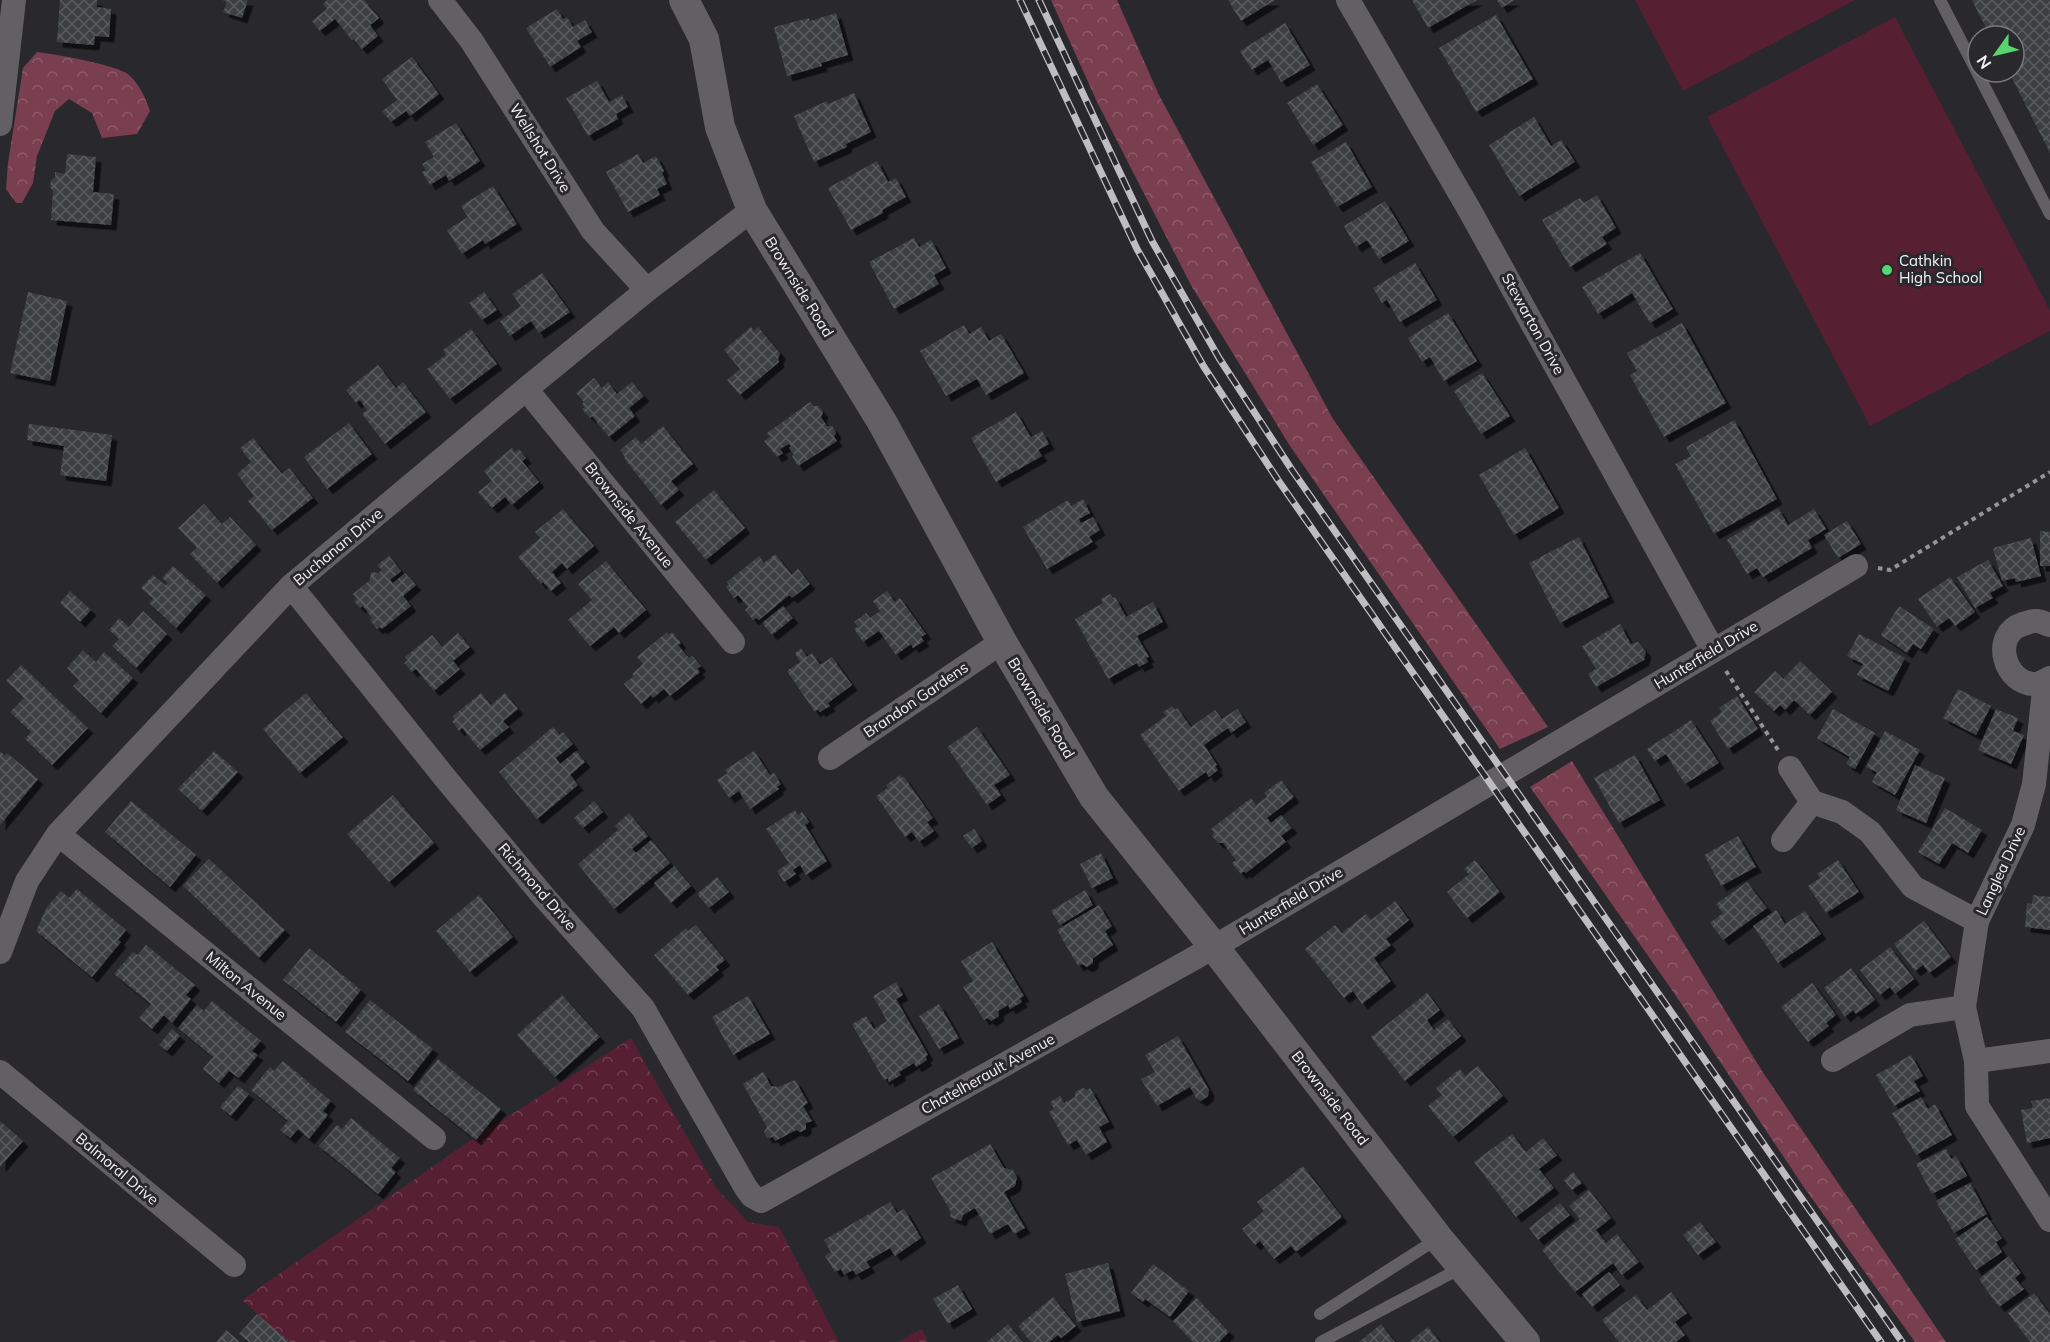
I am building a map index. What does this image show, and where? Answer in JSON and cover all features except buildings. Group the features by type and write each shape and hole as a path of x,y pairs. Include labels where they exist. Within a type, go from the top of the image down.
{"street":[{"path":"0,124 14,0"},
{"name":"Wellshot Drive","path":"440,0 471,40 593,231 647,290"},
{"name":"Brownside Road","path":"684,0 704,39 720,127 752,210 882,422 1002,642 1094,797 1214,947 1438,1238 1525,1342"},
{"name":"Stewarton Drive","path":"1348,0 1470,211 1713,651"},
{"name":"Buchanan Drive","path":"0,952 27,881 58,834 291,586 647,290 752,210"},
{"name":"Brownside Avenue","path":"526,389 733,642"},
{"name":"Hunterfield Drive","path":"1214,947 1856,566"},
{"name":"Richmond Drive","path":"291,586 544,897 643,1008 746,1188 752,1196 761,1201"},
{"name":"Langlea Drive","path":"2047,679 2037,684 2019,680 2006,666 2003,651 2005,641 2016,626 2037,621 2050,626"},
{"name":"Brandon Gardens","path":"830,758 1002,642"},
{"name":"Langlea Drive","path":"2047,679 2034,784 2024,825 1977,921 1964,1007 1976,1061 1977,1106 2050,1220"},
{"path":"1790,768 1812,802 1842,812 1870,832 1913,887 1977,921"},
{"path":"1783,840 1812,802"},
{"name":"Milton Avenue","path":"58,834 434,1138"},
{"name":"Chatelherault Avenue","path":"761,1201 1214,947"},
{"path":"1833,1060 1910,1015 1964,1007"},
{"path":"1976,1061 2050,1051"},
{"name":"Balmoral Drive","path":"0,1072 234,1265"}],"lane":[{"path":"1940,0 2050,214"},
{"path":"1320,1314 1438,1238"},
{"path":"1321,1342 1463,1267"}],"path":[{"path":"1856,566 1890,570 2050,472"},
{"path":"1713,651 1790,768"}],"green space":[{"path":"1051,0 1117,0 1159,95 1333,419 1548,727 1500,749 1290,446 1192,287 1098,104"},
{"path":"1635,0 1855,0 1683,91"},
{"path":"1895,17 2050,310 2050,331 1870,426 1707,117"},
{"path":"37,52 86,60 123,71 139,87 150,111 137,134 102,138 92,113 69,99 55,111 37,156 33,183 22,203 16,203 6,189 8,163 23,68"},
{"path":"1572,761 1762,1071 1946,1342 1915,1342 1803,1186 1674,993 1530,787"},
{"path":"631,1038 717,1189 748,1222 779,1227 839,1342 289,1342 242,1300 465,1144"},
{"path":"922,1329 928,1342 898,1342"}],"railway":[{"path":"1020,0 1137,249 1204,367 1278,480 1881,1342"},
{"path":"1039,0 1152,241 1219,358 1292,470 1902,1342"}],"place":[{"name":"Cathkin High School","path":"1887,270"}]}
